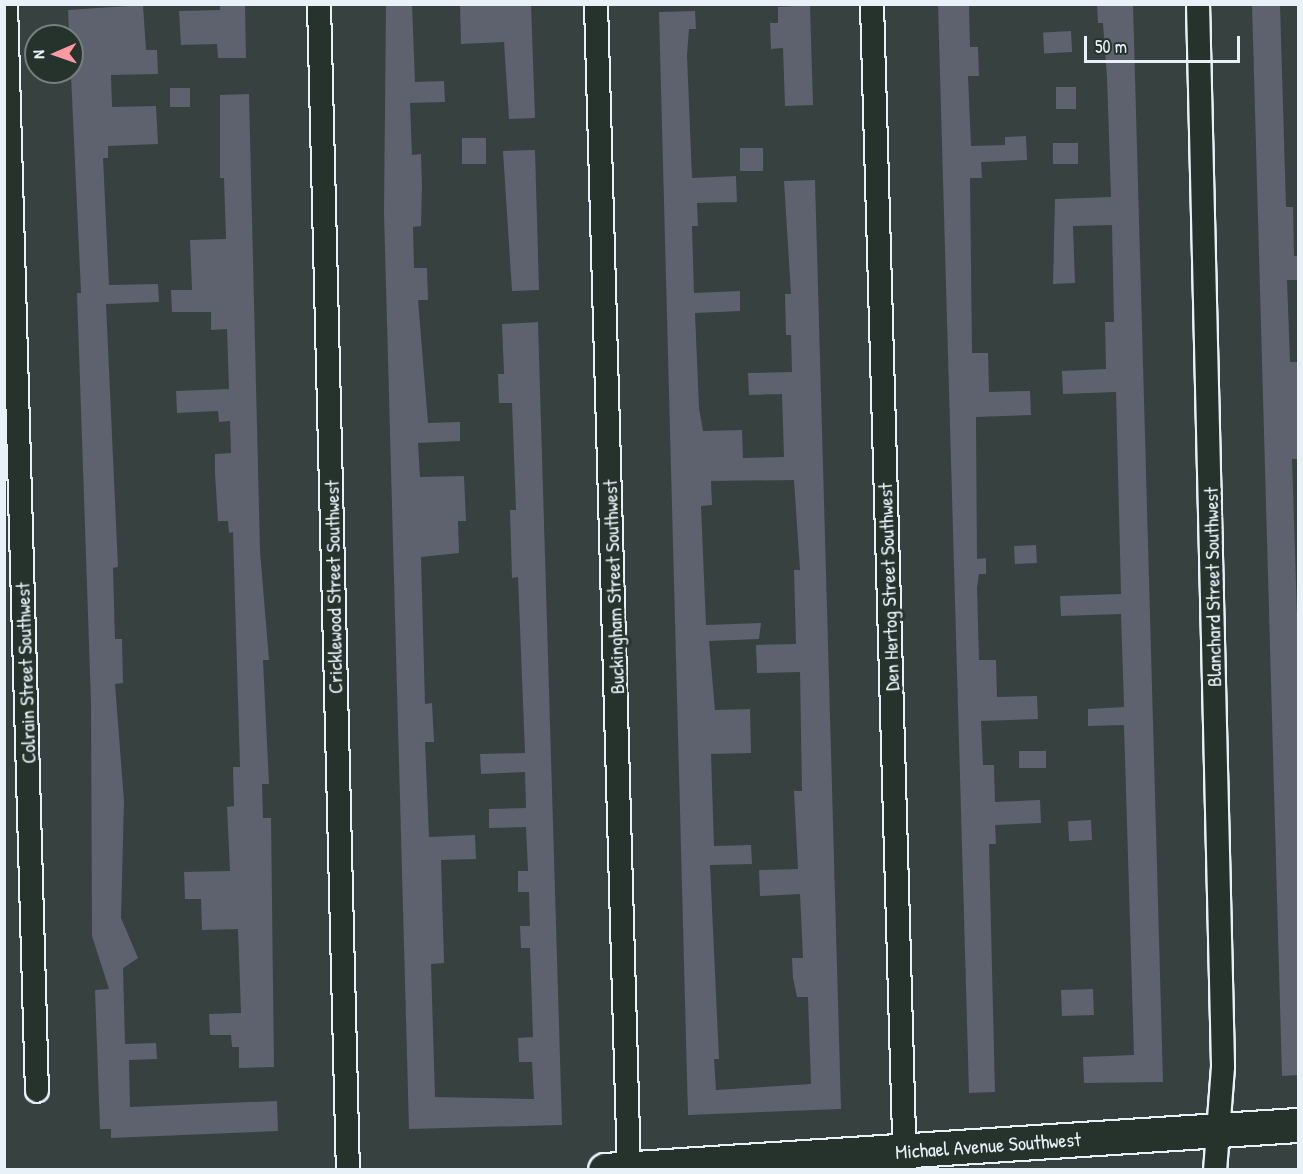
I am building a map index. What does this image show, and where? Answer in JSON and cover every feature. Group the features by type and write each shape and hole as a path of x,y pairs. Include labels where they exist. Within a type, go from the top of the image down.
{"street":[{"name":"Colrain Street Southwest","path":"6,4 37,1090"},
{"name":"Cricklewood Street Southwest","path":"319,4 348,1170"},
{"name":"Buckingham Street Southwest","path":"596,4 621,1169"},
{"name":"Den Hertog Street Southwest","path":"872,4 905,1160"},
{"name":"Blanchard Street Southwest","path":"1198,4 1223,1067 1215,1170"},
{"name":"Michael Avenue Southwest","path":"621,1169 905,1160 1218,1130 1299,1125"}],"building":[{"path":"220,4 245,4 246,58 218,58 217,44 181,45 179,11 220,10"},
{"path":"386,4 412,4 415,82 444,81 445,102 410,103 412,155 421,154 422,186 421,226 413,227 414,268 427,268 428,300 418,300 428,423 460,422 460,441 418,443 420,477 464,476 466,521 458,521 459,553 421,557 425,704 432,703 434,742 425,742 429,837 475,835 476,859 441,860 444,963 431,964 435,1097 534,1099 532,1062 519,1062 518,1038 533,1037 530,948 521,948 520,926 530,926 529,892 518,892 518,871 528,871 526,827 489,828 489,809 526,808 525,772 481,774 480,754 525,753 518,577 512,578 510,510 516,510 512,403 499,403 498,374 504,374 502,324 538,322 562,1125 409,1129 384,213"},
{"path":"460,4 531,4 535,118 509,119 504,42 461,44"},
{"path":"938,4 969,4 970,47 978,47 979,76 968,76 971,146 1005,145 1005,137 1026,136 1027,160 981,162 982,178 970,178 972,353 988,353 989,392 1030,391 1031,415 976,417 977,559 986,558 986,574 979,574 977,588 979,660 996,660 997,697 1037,696 1038,719 981,721 983,765 994,765 995,802 1040,800 1041,823 995,825 996,844 989,844 995,1092 969,1093"},
{"path":"1097,4 1133,4 1163,1082 1084,1083 1083,1057 1134,1055 1124,725 1088,726 1088,709 1124,707 1121,614 1061,616 1060,596 1121,594 1116,392 1063,394 1062,371 1106,369 1105,322 1114,322 1112,225 1073,226 1075,283 1053,284 1055,199 1111,197 1107,78 1103,23 1098,23"},
{"path":"1252,4 1280,4 1286,207 1293,207 1294,256 1299,256 1299,280 1287,280 1290,362 1299,362 1298,459 1292,459 1299,676 1299,1075 1282,1076"},
{"path":"143,5 146,50 157,50 158,74 111,75 112,107 156,106 158,144 108,146 108,158 103,158 109,285 158,284 159,302 106,304 118,567 113,568 115,639 122,639 123,683 115,684 124,801 121,918 138,958 123,968 125,1044 156,1043 157,1059 129,1060 130,1107 277,1101 278,1131 111,1138 111,1129 100,1129 95,990 109,989 92,936 91,703 77,293 81,293 71,84 84,84 84,24 69,24 68,10"},
{"path":"810,5 813,105 785,106 783,48 771,49 770,23 778,23 778,7"},
{"path":"695,11 696,29 689,29 687,55 692,178 736,176 737,202 697,203 698,226 692,226 694,293 740,291 740,311 695,313 699,408 703,431 742,430 743,458 784,457 782,394 749,395 748,373 792,372 791,335 786,335 785,294 791,294 784,181 815,180 841,1109 688,1115 659,12","holes":["794,480 800,570 794,570 796,644 756,645 757,673 800,672 802,791 794,791 798,869 759,870 760,896 800,894 803,958 792,958 793,978 797,997 808,997 811,1084 716,1090 714,1059 719,1059 710,865 752,864 751,845 714,846 711,754 751,753 750,709 715,710 709,641 759,639 761,623 706,625 701,506 712,505 711,481"]},
{"path":"1071,31 1072,52 1044,53 1043,32"},
{"path":"1056,87 1076,87 1076,109 1056,109"},
{"path":"170,88 190,88 190,107 170,107"},
{"path":"249,94 260,551 269,660 263,660 269,784 262,784 263,818 271,818 274,1067 239,1068 239,1047 232,1047 231,1035 210,1035 209,1014 241,1013 238,929 202,930 201,899 185,899 184,872 230,871 227,807 234,806 233,767 240,767 233,532 229,533 228,521 218,521 215,454 231,453 230,421 219,422 218,411 177,413 176,391 229,389 227,329 211,330 211,312 172,312 171,290 192,290 190,240 226,239 224,178 220,178 220,95"},
{"path":"462,138 486,138 486,164 462,164"},
{"path":"1053,143 1078,143 1078,164 1053,164"},
{"path":"740,148 763,148 763,171 740,171"},
{"path":"535,150 539,290 512,291 503,151"},
{"path":"1036,545 1037,563 1015,564 1014,546"},
{"path":"1019,751 1046,751 1046,768 1019,768"},
{"path":"1091,820 1092,840 1069,841 1068,821"},
{"path":"1093,989 1094,1015 1062,1016 1061,990"}]}
